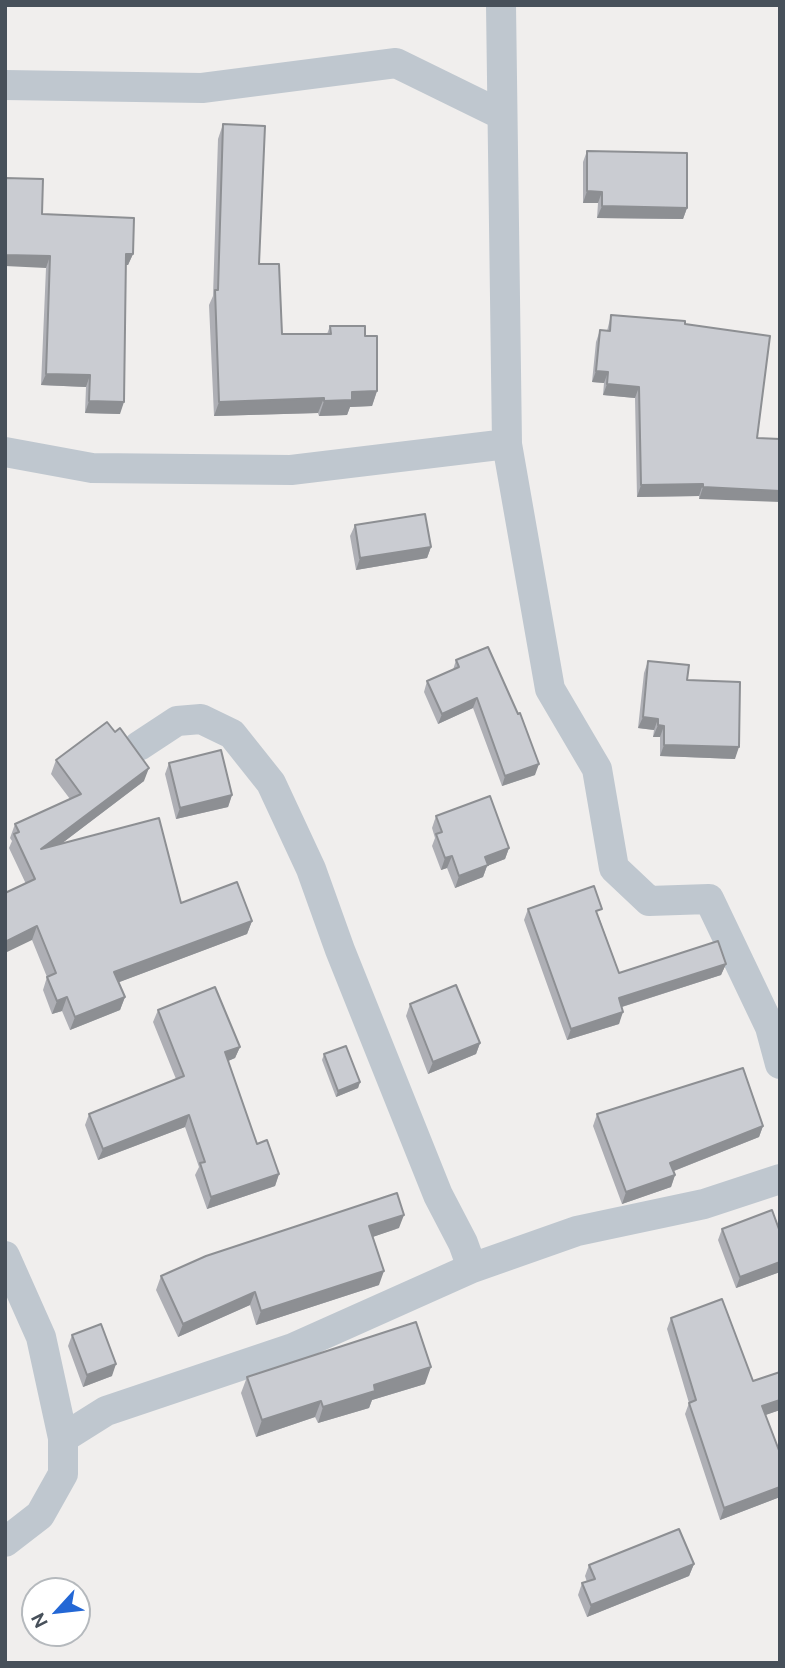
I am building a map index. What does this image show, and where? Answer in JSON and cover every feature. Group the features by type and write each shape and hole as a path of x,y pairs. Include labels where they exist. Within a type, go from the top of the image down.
{"street":[{"path":"501,5 500,114 506,444 550,689 597,769 614,868 649,901 709,899 770,1027 780,1064"},
{"path":"5,85 202,88 396,63 500,114"},
{"path":"5,452 92,468 291,470 506,444"},
{"path":"139,747 177,721 201,719 232,734 271,783 311,869 340,950 428,1170 472,1268"},
{"path":"64,1438 106,1411 293,1348 472,1268 577,1231 704,1204 780,1179"},
{"path":"5,1256 41,1337 64,1438 63,1474 40,1515 5,1542"}],"building":[{"path":"223,124 265,126 259,264 279,264 282,334 331,334 330,326 365,326 365,336 377,336 377,391 352,392 352,400 324,401 324,398 219,402 215,290 218,290"},
{"path":"587,151 687,153 687,208 602,206 602,192 587,191"},
{"path":"5,178 43,179 42,214 134,218 133,254 126,254 124,402 89,401 90,375 46,374 50,256 5,255"},
{"path":"611,315 685,321 685,324 770,336 757,438 780,439 780,491 703,487 703,484 641,485 639,387 607,384 608,372 596,371 600,330 610,331"},
{"path":"425,514 431,547 360,558 355,525"},
{"path":"488,647 518,714 520,713 539,764 505,776 477,698 442,714 427,681 459,667 456,660"},
{"path":"648,661 689,665 687,680 740,682 739,747 664,745 664,726 658,725 658,719 643,717"},
{"path":"107,722 115,732 120,728 149,768 41,849 159,818 181,903 237,882 252,921 114,972 125,997 75,1017 67,997 57,1001 47,977 56,973 37,926 5,942 5,893 35,879 14,834 19,832 15,824 81,794 56,760"},
{"path":"221,750 232,795 180,808 169,763"},
{"path":"490,796 509,848 485,857 488,865 459,876 452,856 445,858 436,834 442,832 436,816"},
{"path":"594,886 602,909 596,911 619,973 718,941 726,964 619,998 623,1012 571,1029 528,909"},
{"path":"456,985 480,1043 433,1062 410,1004"},
{"path":"215,987 240,1047 225,1052 257,1144 267,1140 279,1174 211,1197 200,1163 205,1162 189,1115 103,1149 89,1114 184,1076 158,1010"},
{"path":"346,1046 360,1082 338,1091 324,1054"},
{"path":"743,1068 763,1126 670,1163 675,1175 626,1192 597,1114"},
{"path":"397,1193 404,1215 369,1226 384,1271 261,1311 255,1292 183,1324 161,1276 206,1256"},
{"path":"772,1210 780,1232 780,1262 740,1277 722,1229"},
{"path":"722,1299 753,1381 780,1372 780,1400 762,1406 780,1453 780,1487 724,1508 689,1403 696,1400 671,1318"},
{"path":"416,1322 431,1367 374,1385 375,1391 323,1407 321,1401 262,1420 247,1377"},
{"path":"101,1324 116,1364 87,1375 72,1335"},
{"path":"679,1529 694,1564 591,1605 582,1583 595,1579 589,1565"}]}
